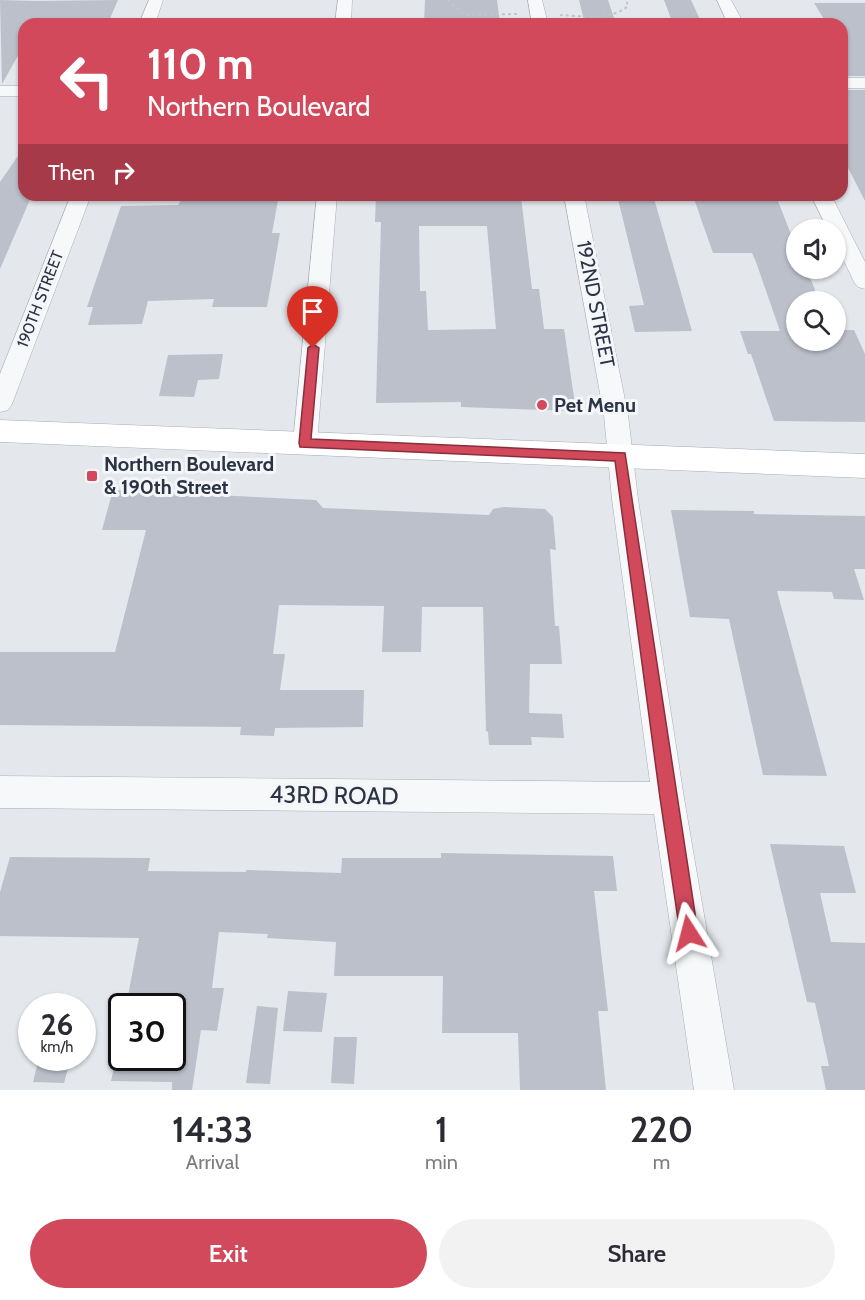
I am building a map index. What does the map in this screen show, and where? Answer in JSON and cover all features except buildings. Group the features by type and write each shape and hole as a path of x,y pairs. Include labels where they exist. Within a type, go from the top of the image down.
{"main road":[{"path":"0,431 865,466"}],"street":[{"path":"149,18 156,0"},
{"path":"344,18 345,0"},
{"path":"536,0 539,18"},
{"path":"724,0 733,18"},
{"path":"848,83 865,83"},
{"path":"0,91 18,91"},
{"name":"190TH STREET","path":"0,404 79,201"},
{"path":"305,443 326,201"},
{"name":"192ND STREET","path":"575,201 611,384 668,798 714,1090"},
{"path":"824,201 865,282"},
{"name":"43RD ROAD","path":"0,792 668,798"}],"path":[{"path":"448,0 464,15 520,14"},
{"path":"556,15 616,15 626,10 628,6 626,0"}],"place":[{"name":"Pet Menu","path":"542,405"},
{"name":"Northern Boulevard & 190th Street","path":"92,476"}],"route":[{"path":"313,348 305,443 621,457 689,933"}]}
